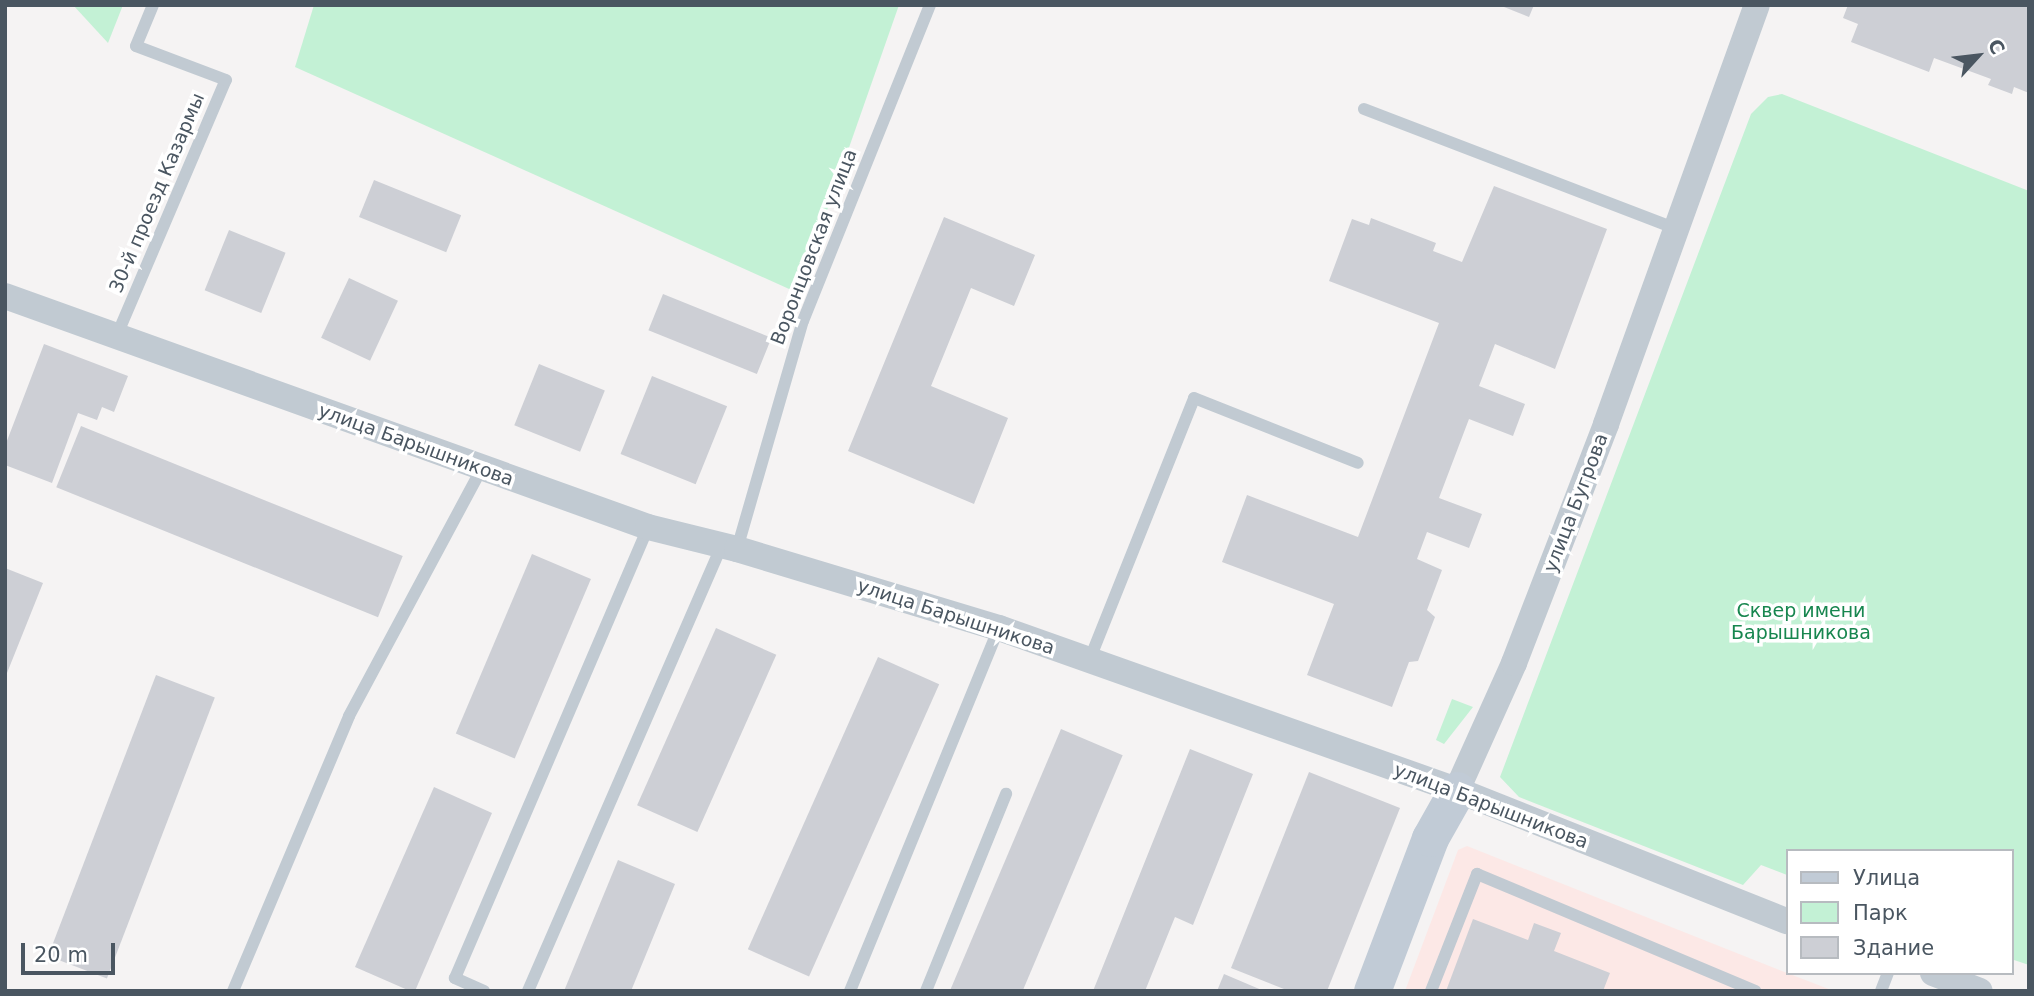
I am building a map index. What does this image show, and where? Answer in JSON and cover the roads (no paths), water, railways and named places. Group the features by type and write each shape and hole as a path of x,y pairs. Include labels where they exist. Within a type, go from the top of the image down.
{"street":[{"name":"улица Бугрова","path":"1372,991 1430,838 1457,790 1514,663 1757,5"},
{"name":"улица Барышникова","path":"5,296 481,470 648,527 729,547 999,628 1457,790 1786,921"},
{"path":"1938,975 1980,991"}],"lane":[{"name":"30-й проезд Казармы","path":"117,335 226,80 136,46 153,5"},
{"name":"Воронцовская улица","path":"528,991 729,547 803,321 930,5"},
{"path":"1364,109 1676,229"},
{"path":"1089,661 1194,398 1358,464"},
{"path":"233,991 349,716 481,470"},
{"path":"484,991 455,978 648,527"},
{"path":"850,991 999,628"},
{"path":"926,991 1006,794"},
{"path":"1431,991 1477,874 1755,991"}],"park label":[{"name":"Сквер имени Барышникова","path":"1801,622"}]}
